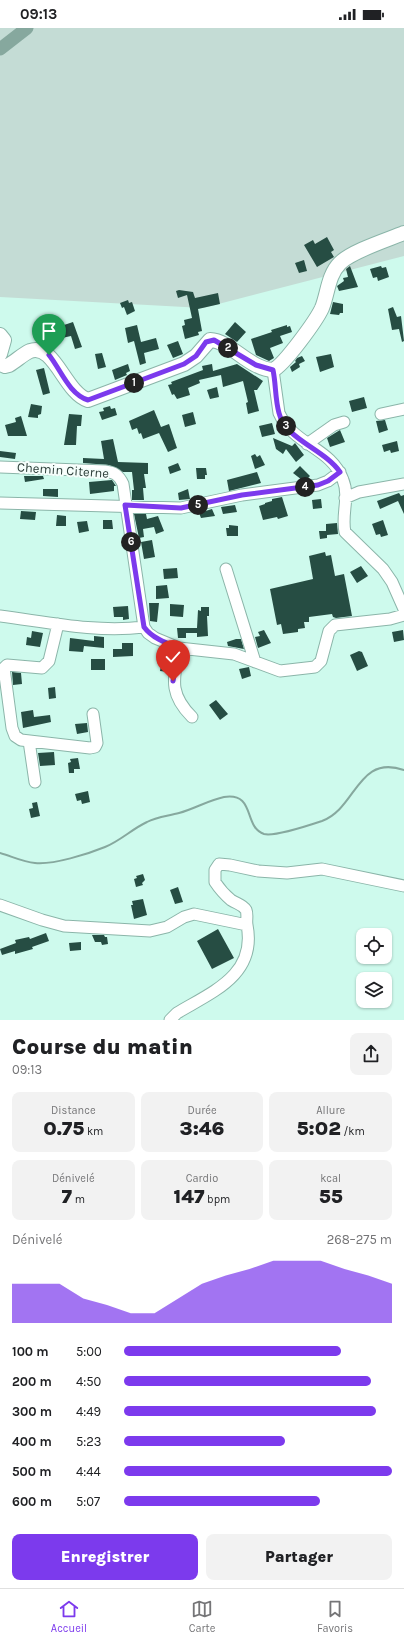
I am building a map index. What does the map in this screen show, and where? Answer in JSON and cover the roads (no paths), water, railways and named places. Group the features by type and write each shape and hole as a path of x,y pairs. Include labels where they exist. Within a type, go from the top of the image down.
{"main road":[{"path":"0,364 5,366 9,365 31,350 43,351 53,360 76,394 88,400 184,364 196,356 210,340 219,343 256,365 273,370 284,362 321,310 332,276 339,264 352,254 404,233"},
{"path":"0,335 4,340 0,354"}],"street":[{"path":"273,370 281,419 292,433 328,458 340,472 346,488 345,532 383,569 392,582 404,609"},
{"path":"381,414 404,410"},
{"path":"307,444 334,426 344,422"},
{"name":"Chemin Citerne","path":"0,467 111,472 121,478 125,505"},
{"path":"0,502 189,507 242,495 318,485 328,481 340,472"},
{"path":"345,498 359,492 404,484"},
{"path":"125,505 144,627 148,633 155,638 179,648 234,654 280,671 311,669 320,661 328,635 331,628 335,625 390,619 404,614"},
{"path":"226,569 255,662"},
{"path":"0,616 58,624 118,629 144,627"},
{"path":"58,624 49,661 45,666 42,668 13,664 7,665 4,668 12,728 16,736 21,740 90,748 95,747 97,743 93,714"},
{"path":"179,648 174,686 182,707 192,717"},
{"path":"30,741 36,782"},
{"path":"170,1020 235,975 240,967 248,945 249,931 247,925 247,915 244,908 229,897 215,882 215,870 219,864 258,871 287,873 322,869 404,886"},
{"path":"0,905 64,926 150,930 167,927 184,917 194,914 247,925"}],"waterway":[{"path":"0,49 27,28"},
{"path":"0,853 35,863 51,862 70,858 105,847 151,820 185,811 224,797 234,797 241,800 248,811 253,825 258,830 264,834 276,834 322,821 334,814 358,785 376,769 388,767 404,770"}]}
